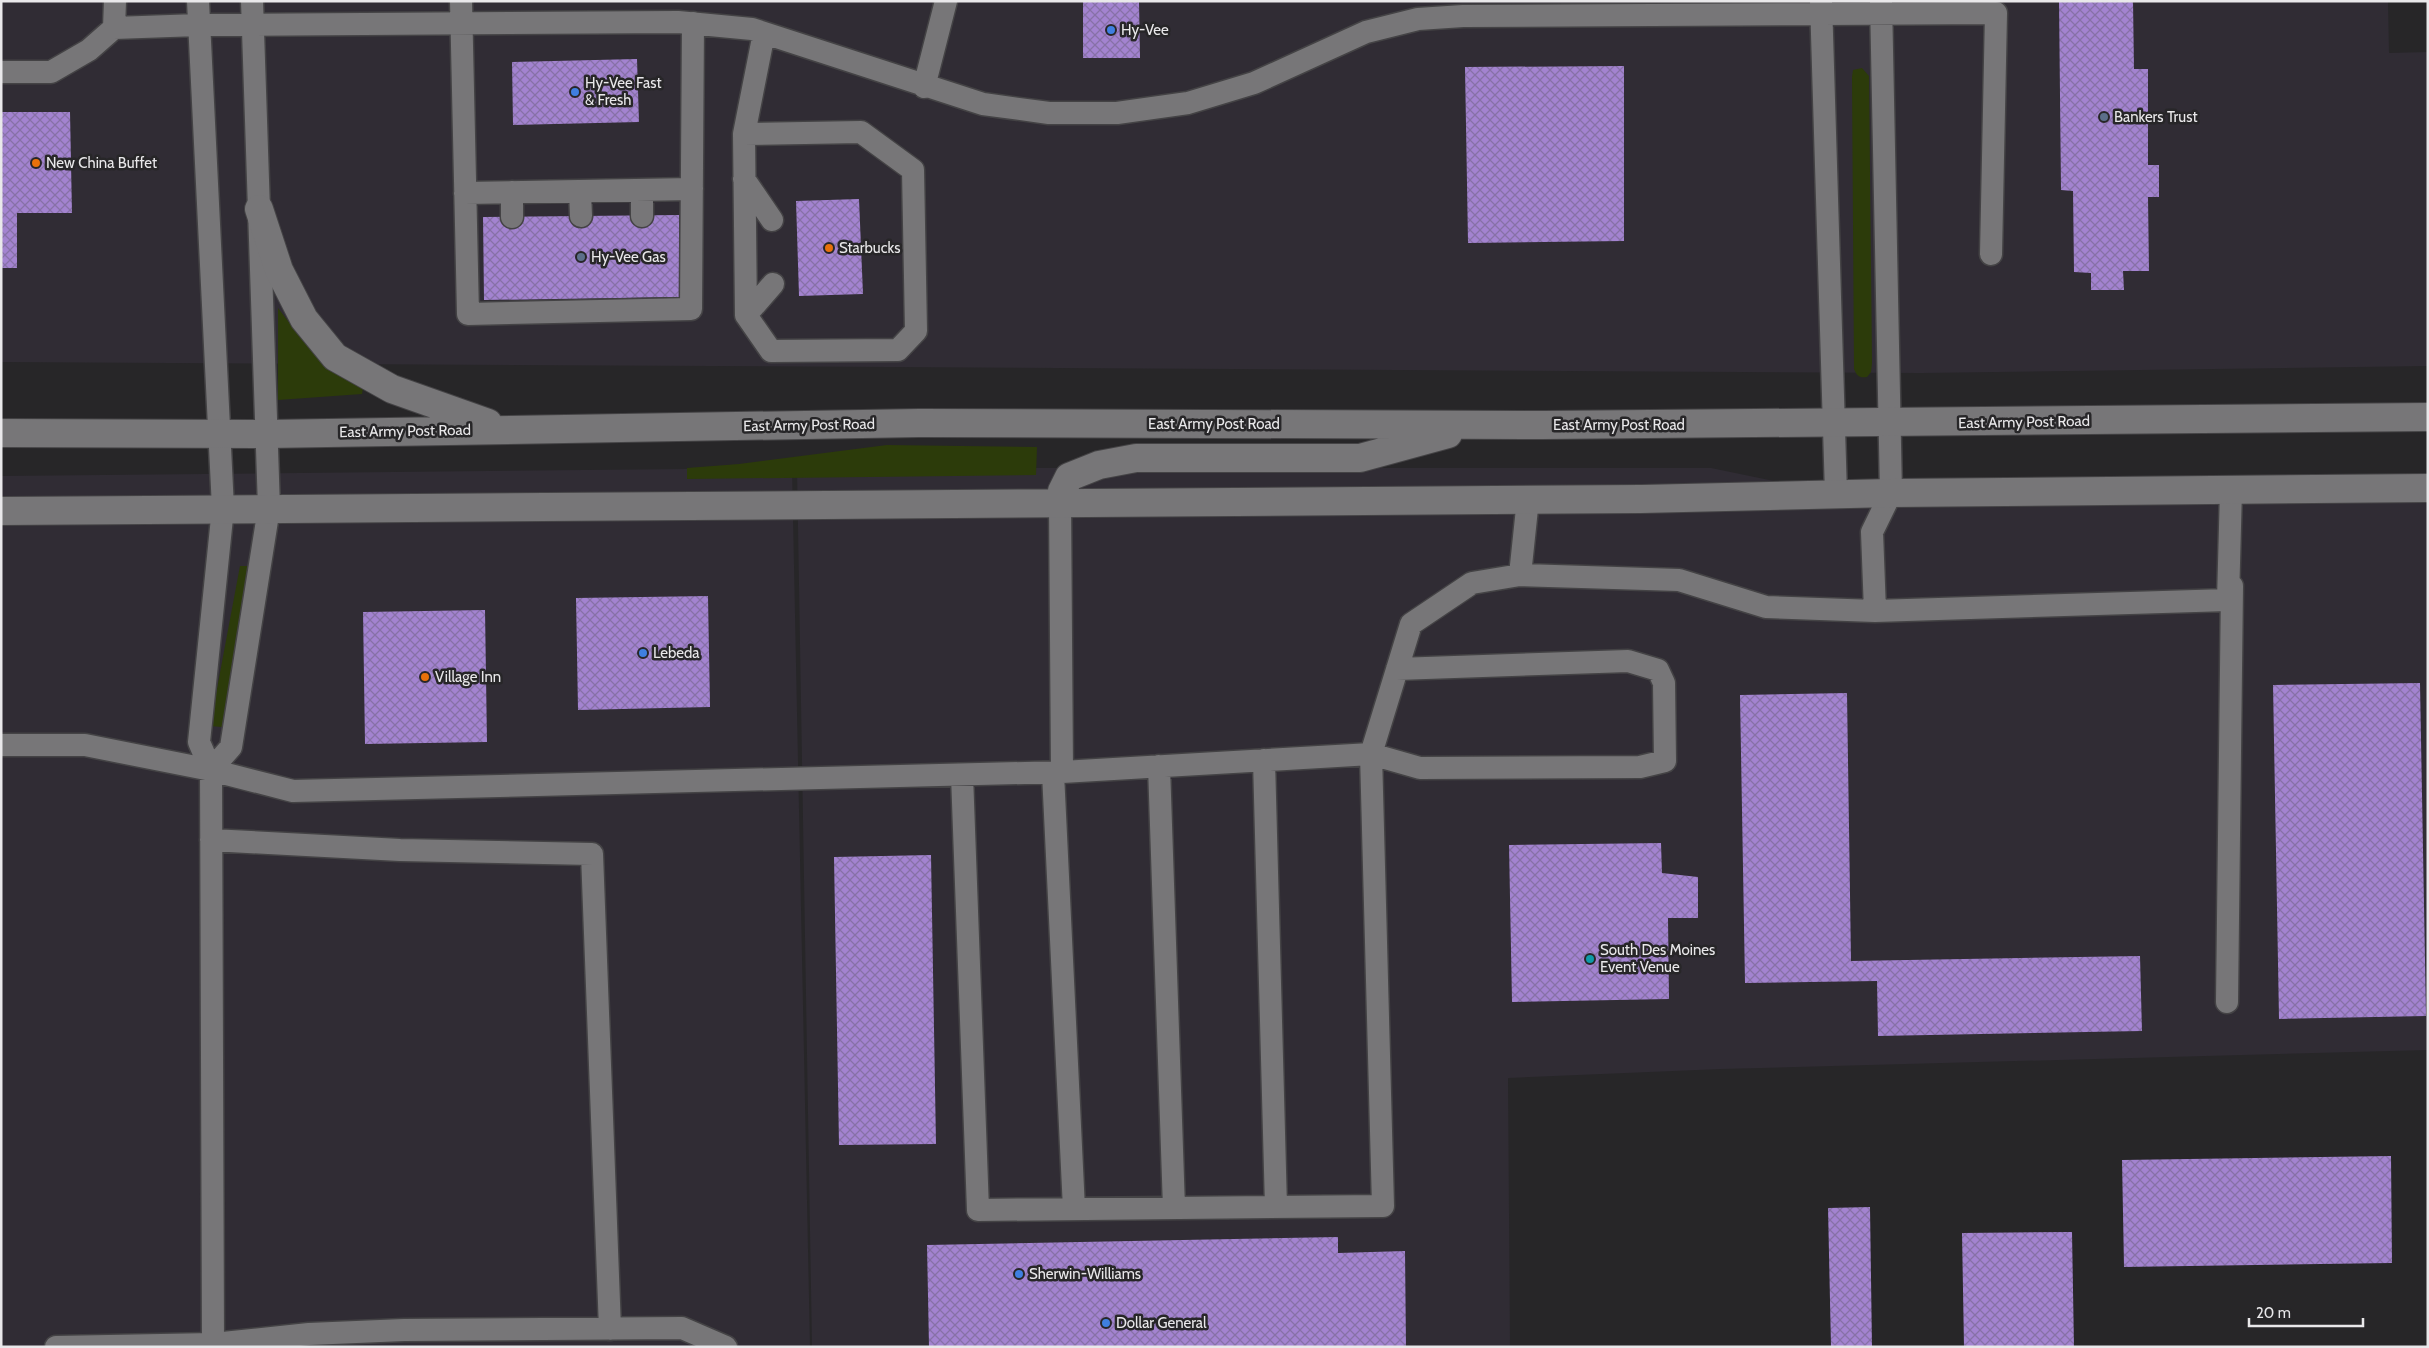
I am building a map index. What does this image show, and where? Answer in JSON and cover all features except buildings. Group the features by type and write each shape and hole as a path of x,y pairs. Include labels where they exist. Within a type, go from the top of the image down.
{"main road":[{"path":"259,209 279,270 304,319 336,357 392,389 506,429"},
{"name":"East Army Post Road","path":"1,433 267,434 919,423 1890,424 2428,417"},
{"path":"1060,502 1062,491 1069,477 1099,465 1136,458 1190,456 1360,458 1481,425"},
{"path":"1,511 1528,499 1891,493 2428,488"}],"lane":[{"path":"114,28 115,1"},
{"path":"198,1 223,508 199,742 211,770 213,1344"},
{"path":"211,770 231,747 269,508 252,1"},
{"path":"924,87 946,1"},
{"path":"1821,8 1836,494"},
{"path":"1,72 51,72 89,50 114,28 252,25 461,12 693,23 752,29 886,72 924,87 983,104 1049,113 1117,113 1188,103 1254,83 1366,32 1463,9 1881,8 1996,13 1992,254"},
{"path":"1875,611 1872,532 1891,493 1881,8"},
{"path":"461,12 468,314 515,306 642,304 692,309 693,23"},
{"path":"744,134 861,132 913,170 916,331 898,350 771,351 746,314 744,134 764,33"},
{"path":"744,178 772,220"},
{"path":"465,193 692,189"},
{"path":"642,190 642,216"},
{"path":"580,191 580,216"},
{"path":"512,192 512,216"},
{"path":"746,314 773,284"},
{"path":"962,775 978,1210 1383,1206 1371,754 1411,624 1472,583 1520,575 1679,580 1766,607 1875,611 2228,600 2231,490"},
{"path":"2227,1002 2232,608 2231,490"},
{"path":"1520,575 1528,499"},
{"path":"1060,502 1058,773 1074,1209"},
{"path":"1,745 85,745 211,770 293,791 1058,773 1371,754 1420,768 1640,767 1665,761 1664,683 1658,670 1628,661 1397,669"},
{"path":"1264,760 1276,1207"},
{"path":"1158,766 1174,1208"},
{"path":"211,840 400,850 592,854 610,1329"},
{"path":"56,1347 213,1344 308,1334 404,1330 682,1328 726,1347"}],"shaded area":[{"path":"1,1 2388,1 2389,53 2428,52 2428,366 1921,373 1,362"},
{"path":"792,468 810,1347 1,1347 1,476"},
{"path":"797,468 1711,468 1836,494 2428,488 2428,1050 1721,1069 1508,1078 1510,1347 812,1347"}],"green space":[{"path":"1862,68 1869,76 1872,363 1871,372 1867,377 1860,377 1854,369 1852,77 1853,70"},
{"path":"278,308 304,342 325,365 363,388 362,394 278,400"},
{"path":"887,445 1037,447 1036,475 687,479 687,468 739,464"},
{"path":"240,566 250,566 222,727 210,726"}],"place":[{"name":"Hy-Vee","path":"1111,30"},
{"name":"Hy-Vee Fast & Fresh","path":"575,92"},
{"name":"Bankers Trust","path":"2104,117"},
{"name":"New China Buffet","path":"36,163"},
{"name":"Starbucks","path":"829,248"},
{"name":"Hy-Vee Gas","path":"581,257"},
{"name":"Lebeda","path":"643,653"},
{"name":"Village Inn","path":"425,677"},
{"name":"South Des Moines Event Venue","path":"1590,959"},
{"name":"Sherwin-Williams","path":"1019,1274"},
{"name":"Dollar General","path":"1106,1323"}]}
